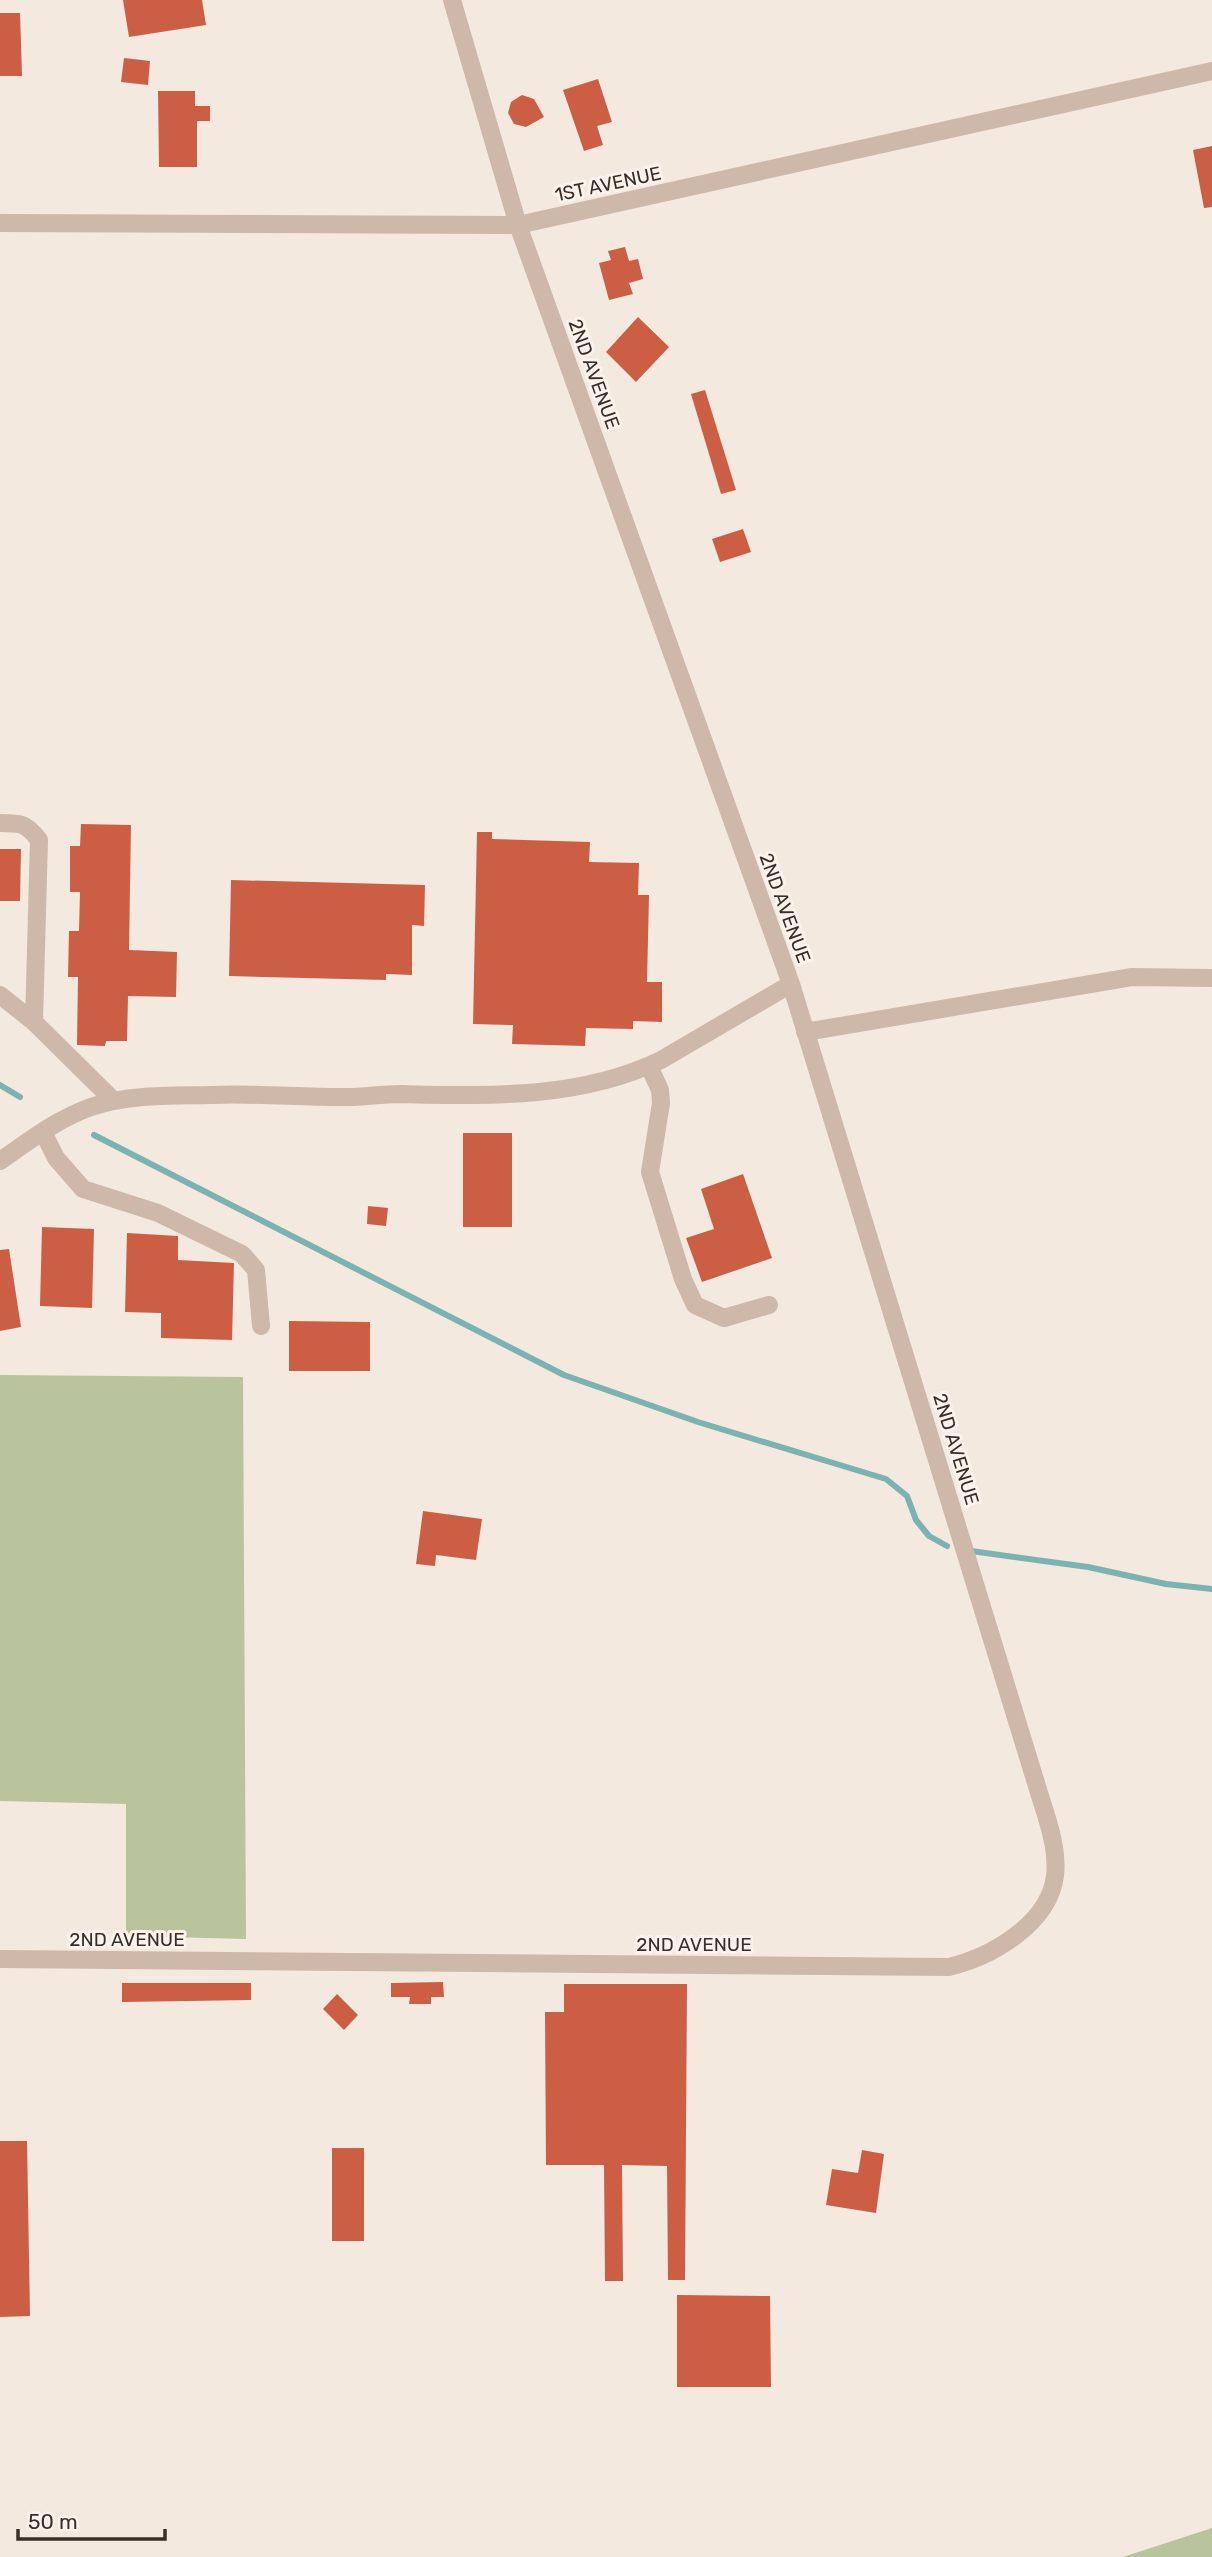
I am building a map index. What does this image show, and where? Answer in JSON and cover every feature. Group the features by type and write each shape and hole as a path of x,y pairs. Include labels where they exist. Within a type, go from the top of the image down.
{"street":[{"name":"2ND AVENUE","path":"0,1959 948,1967 965,1963 1001,1944 1035,1917 1049,1898 1055,1876 1055,1853 1050,1829 790,984 518,225 452,0"},
{"name":"1ST AVENUE","path":"0,223 518,225 1212,72"},
{"path":"0,822 20,823 32,830 39,840 34,1022"},
{"path":"805,1032 1132,977 1212,978"},
{"path":"0,1161 60,1120 93,1107 136,1097 238,1094 353,1097 397,1094 495,1096 593,1085 621,1078 692,1044 790,984"},
{"path":"0,995 34,1022 114,1101"},
{"path":"649,1066 660,1090 650,1172 683,1279 695,1305 724,1318 769,1305"},
{"path":"43,1132 56,1158 83,1189 158,1213 242,1254 256,1270 261,1326"}],"green space":[{"path":"0,1375 243,1377 246,1939 126,1936 126,1804 0,1801"},
{"path":"1212,2528 1212,2557 1123,2557"}],"building":[{"path":"123,0 202,0 206,25 129,37"},
{"path":"0,13 20,13 22,76 0,76"},
{"path":"124,58 150,61 148,85 121,82"},
{"path":"598,79 612,122 597,126 603,145 584,151 563,90"},
{"path":"158,91 195,91 195,106 210,106 210,121 197,121 197,167 159,167"},
{"path":"522,95 534,99 544,117 526,127 514,124 508,113 511,102"},
{"path":"1212,146 1212,207 1204,208 1193,150"},
{"path":"625,247 629,261 638,259 643,279 629,283 633,294 609,300 599,263 611,260 608,251"},
{"path":"638,317 669,347 636,382 606,352"},
{"path":"705,390 736,490 721,494 691,394"},
{"path":"743,529 751,552 720,562 712,539"},
{"path":"81,824 131,825 129,950 177,952 176,997 128,996 127,1041 106,1041 105,1046 77,1045 78,977 68,977 69,931 79,931 80,892 70,892 70,846 80,846"},
{"path":"477,832 492,832 492,839 590,842 589,862 639,863 638,895 649,895 647,982 662,982 662,1022 633,1021 633,1029 586,1028 585,1046 512,1044 513,1025 473,1024"},
{"path":"0,849 21,849 20,901 0,901"},
{"path":"231,880 425,885 424,926 412,925 412,975 386,974 386,980 229,976"},
{"path":"463,1133 512,1133 512,1227 463,1227"},
{"path":"743,1174 772,1258 702,1282 686,1238 714,1229 701,1189"},
{"path":"368,1206 388,1208 386,1226 367,1224"},
{"path":"42,1227 94,1229 92,1308 40,1306"},
{"path":"127,1233 178,1236 178,1260 234,1263 232,1340 161,1338 161,1313 125,1312"},
{"path":"9,1249 21,1327 0,1331 0,1250"},
{"path":"289,1321 370,1322 370,1371 289,1371"},
{"path":"423,1511 482,1519 476,1560 436,1555 435,1566 416,1564"},
{"path":"443,1982 444,1997 431,1997 431,2004 409,2004 410,1997 391,1997 391,1983"},
{"path":"122,1983 251,1983 251,2000 122,2002"},
{"path":"564,1984 687,1984 685,2280 668,2280 667,2166 622,2165 623,2281 605,2281 604,2165 546,2165 545,2012 564,2012"},
{"path":"337,1994 358,2015 344,2030 323,2009"},
{"path":"0,2141 27,2141 30,2316 0,2317"},
{"path":"332,2148 364,2148 364,2241 332,2241"},
{"path":"862,2150 884,2154 876,2213 826,2205 832,2169 858,2173"},
{"path":"677,2295 770,2296 771,2387 677,2387"}],"waterway":[{"path":"0,1085 20,1097"},
{"path":"94,1135 564,1375 698,1422 886,1479 907,1496 916,1520 929,1536 947,1546"},
{"path":"971,1551 1088,1567 1166,1584 1212,1589"}]}
